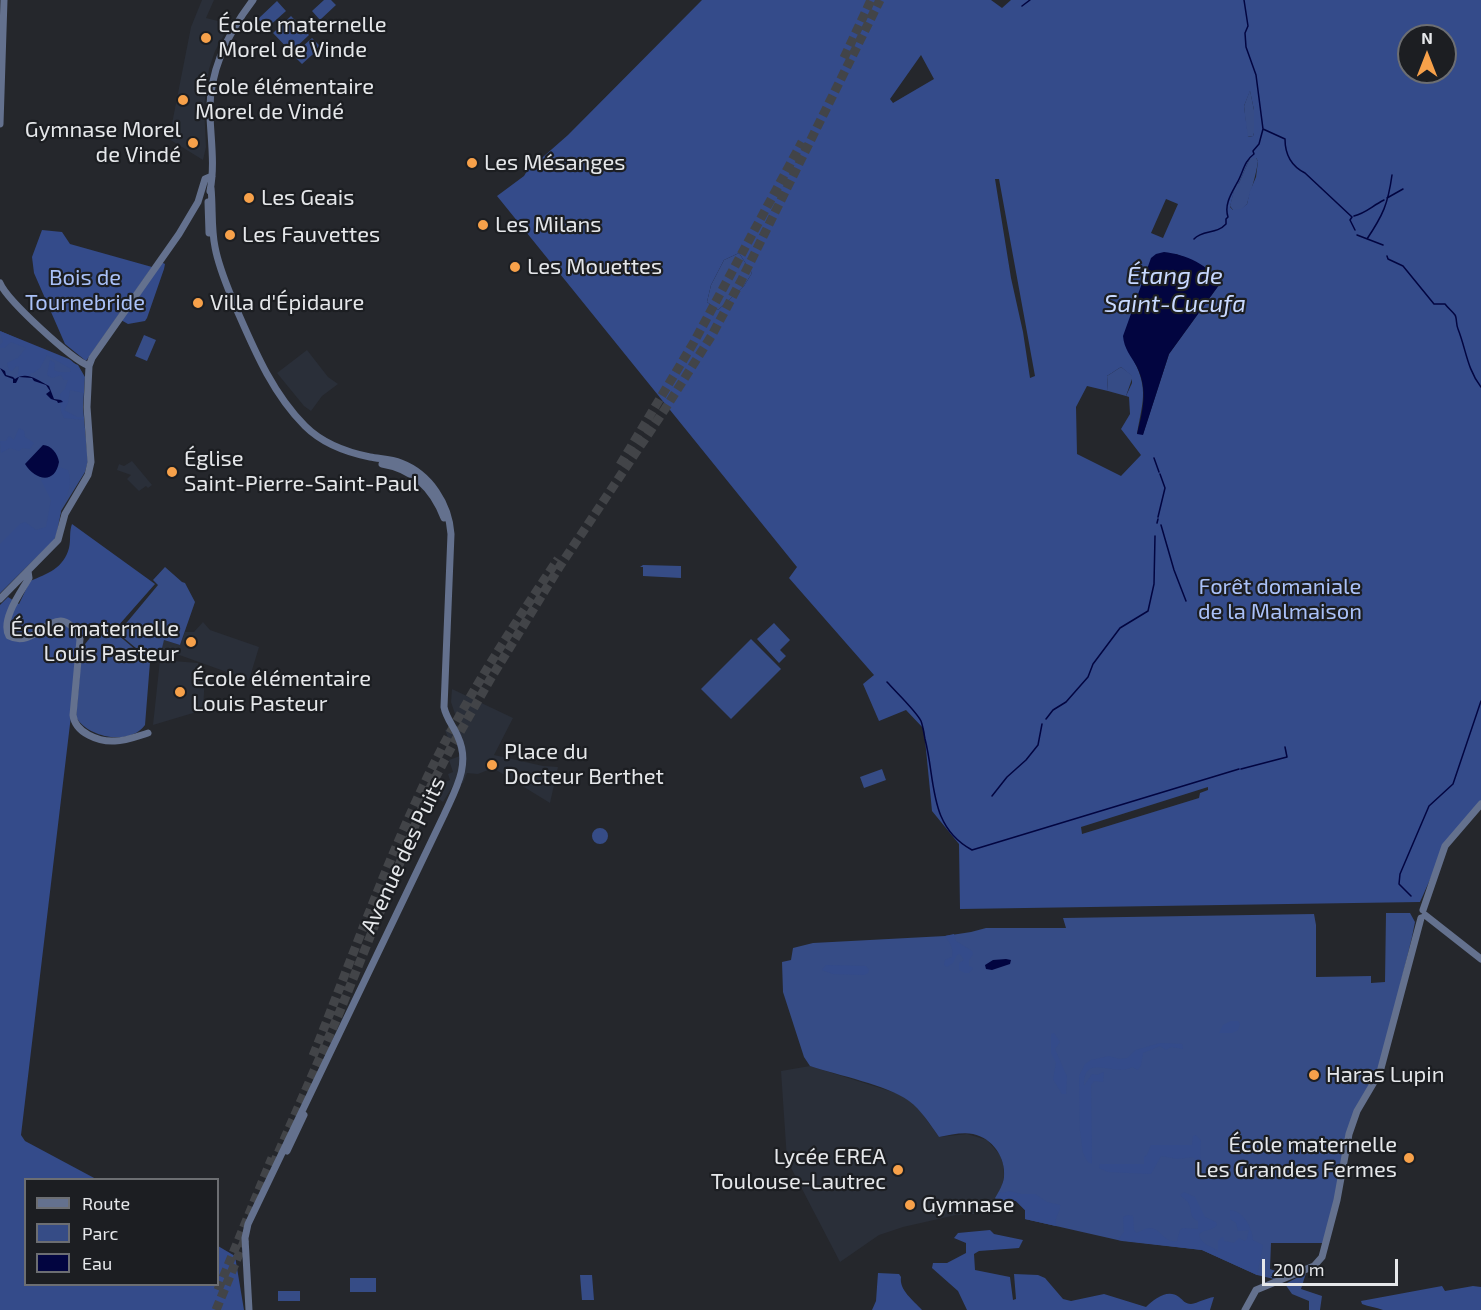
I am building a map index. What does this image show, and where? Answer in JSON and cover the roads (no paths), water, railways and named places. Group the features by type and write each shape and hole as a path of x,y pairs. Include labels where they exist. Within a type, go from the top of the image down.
{"street":[{"path":"0,123 4,0"},
{"name":"Avenue des Puits","path":"249,1310 246,1244 248,1224 467,773 464,740 448,711 446,680 449,538 445,519 435,499 420,480 395,467 352,458 322,444 303,429 274,392 259,366 217,272 208,226 208,200 213,156 210,105 215,69 222,49 253,0"},
{"path":"0,599 58,540 68,507 91,467 87,406 89,366 92,358 192,214 205,179 212,176"},
{"path":"0,283 16,305 72,356 89,366"},
{"path":"28,571 29,578 7,622 6,631 9,636 27,639 50,623 58,621 72,626 80,639 74,722 78,727 104,740 115,741 148,733"},
{"path":"7,592 18,599"},
{"path":"1245,1310 1251,1295 1258,1288 1318,1263 1323,1254 1337,1200 1349,1134 1357,1111 1383,1063 1423,914 1445,846 1481,804"},
{"path":"1423,914 1481,959"}],"water":[{"name":"Étang de Saint-Cucufa","path":"1164,252 1180,255 1204,266 1219,285 1169,354 1143,435 1137,434 1143,408 1142,384 1137,367 1126,349 1123,336 1151,258"},
{"path":"0,368 5,371 6,375 15,379 19,377 16,383 13,383 13,379 5,376"},
{"path":"19,377 32,377 49,386 54,399 63,402 58,403 51,399 46,394 50,391 46,385 32,378"},
{"path":"43,445 54,451 59,462 53,474 44,478 34,474 25,464"},
{"path":"993,960 1011,960 1010,964 992,970 986,969 985,965"}],"waterway":[{"path":"1022,6 1030,0"},
{"path":"1194,239 1201,234 1218,230 1226,224 1229,200 1246,164 1259,144 1263,129 1256,75 1246,47 1245,33 1248,26 1244,0"},
{"path":"1263,129 1285,139 1286,150 1293,163 1352,217 1350,220 1355,230"},
{"path":"1367,239 1384,209 1392,175"},
{"path":"1387,198 1403,189"},
{"path":"1354,216 1384,200"},
{"path":"1357,235 1383,245"},
{"path":"1387,256 1388,259 1403,266 1434,304 1445,304 1455,315 1470,366 1481,387"},
{"path":"1154,458 1159,472"},
{"path":"1158,517 1165,488 1160,474"},
{"path":"1157,523 1158,519"},
{"path":"1161,525 1186,601"},
{"path":"1046,719 1053,710 1066,702 1088,677 1093,664 1120,628 1148,611 1154,584 1155,536"},
{"path":"887,682 921,721 936,801 941,815 958,840 972,850 1239,769"},
{"path":"1411,896 1399,884 1400,874 1429,806 1453,784 1481,701"},
{"path":"992,796 1038,745 1042,724"},
{"path":"1241,769 1287,757 1285,747"}],"tunnel":[{"path":"844,58 871,0"},
{"path":"273,1165 338,1016 431,786 491,678 560,566 712,335 880,0"},
{"path":"620,465 694,342 802,142"},
{"path":"313,1056 382,881 441,749 472,693 558,559"},
{"path":"218,1290 272,1158"},
{"path":"216,1310 246,1237"}],"place":[{"name":"École maternelle Morel de Vinde","path":"206,38"},
{"name":"École élémentaire Morel de Vindé","path":"183,100"},
{"name":"Gymnase Morel de Vindé","path":"193,143"},
{"name":"Les Mésanges","path":"472,163"},
{"name":"Les Geais","path":"249,198"},
{"name":"Les Milans","path":"483,225"},
{"name":"Les Fauvettes","path":"230,235"},
{"name":"Les Mouettes","path":"515,267"},
{"name":"Villa d'Épidaure","path":"198,303"},
{"name":"Église Saint-Pierre-Saint-Paul","path":"172,472"},
{"name":"École maternelle Louis Pasteur","path":"191,642"},
{"name":"École élémentaire Louis Pasteur","path":"180,692"},
{"name":"Place du Docteur Berthet","path":"492,765"},
{"name":"Haras Lupin","path":"1314,1075"},
{"name":"École maternelle Les Grandes Fermes","path":"1409,1158"},
{"name":"Lycée EREA Toulouse-Lautrec","path":"898,1170"},
{"name":"Gymnase","path":"910,1205"}],"park label":[{"name":"Bois de Tournebride","path":"85,290"},
{"name":"Forêt domaniale de la Malmaison","path":"1280,600"}]}
